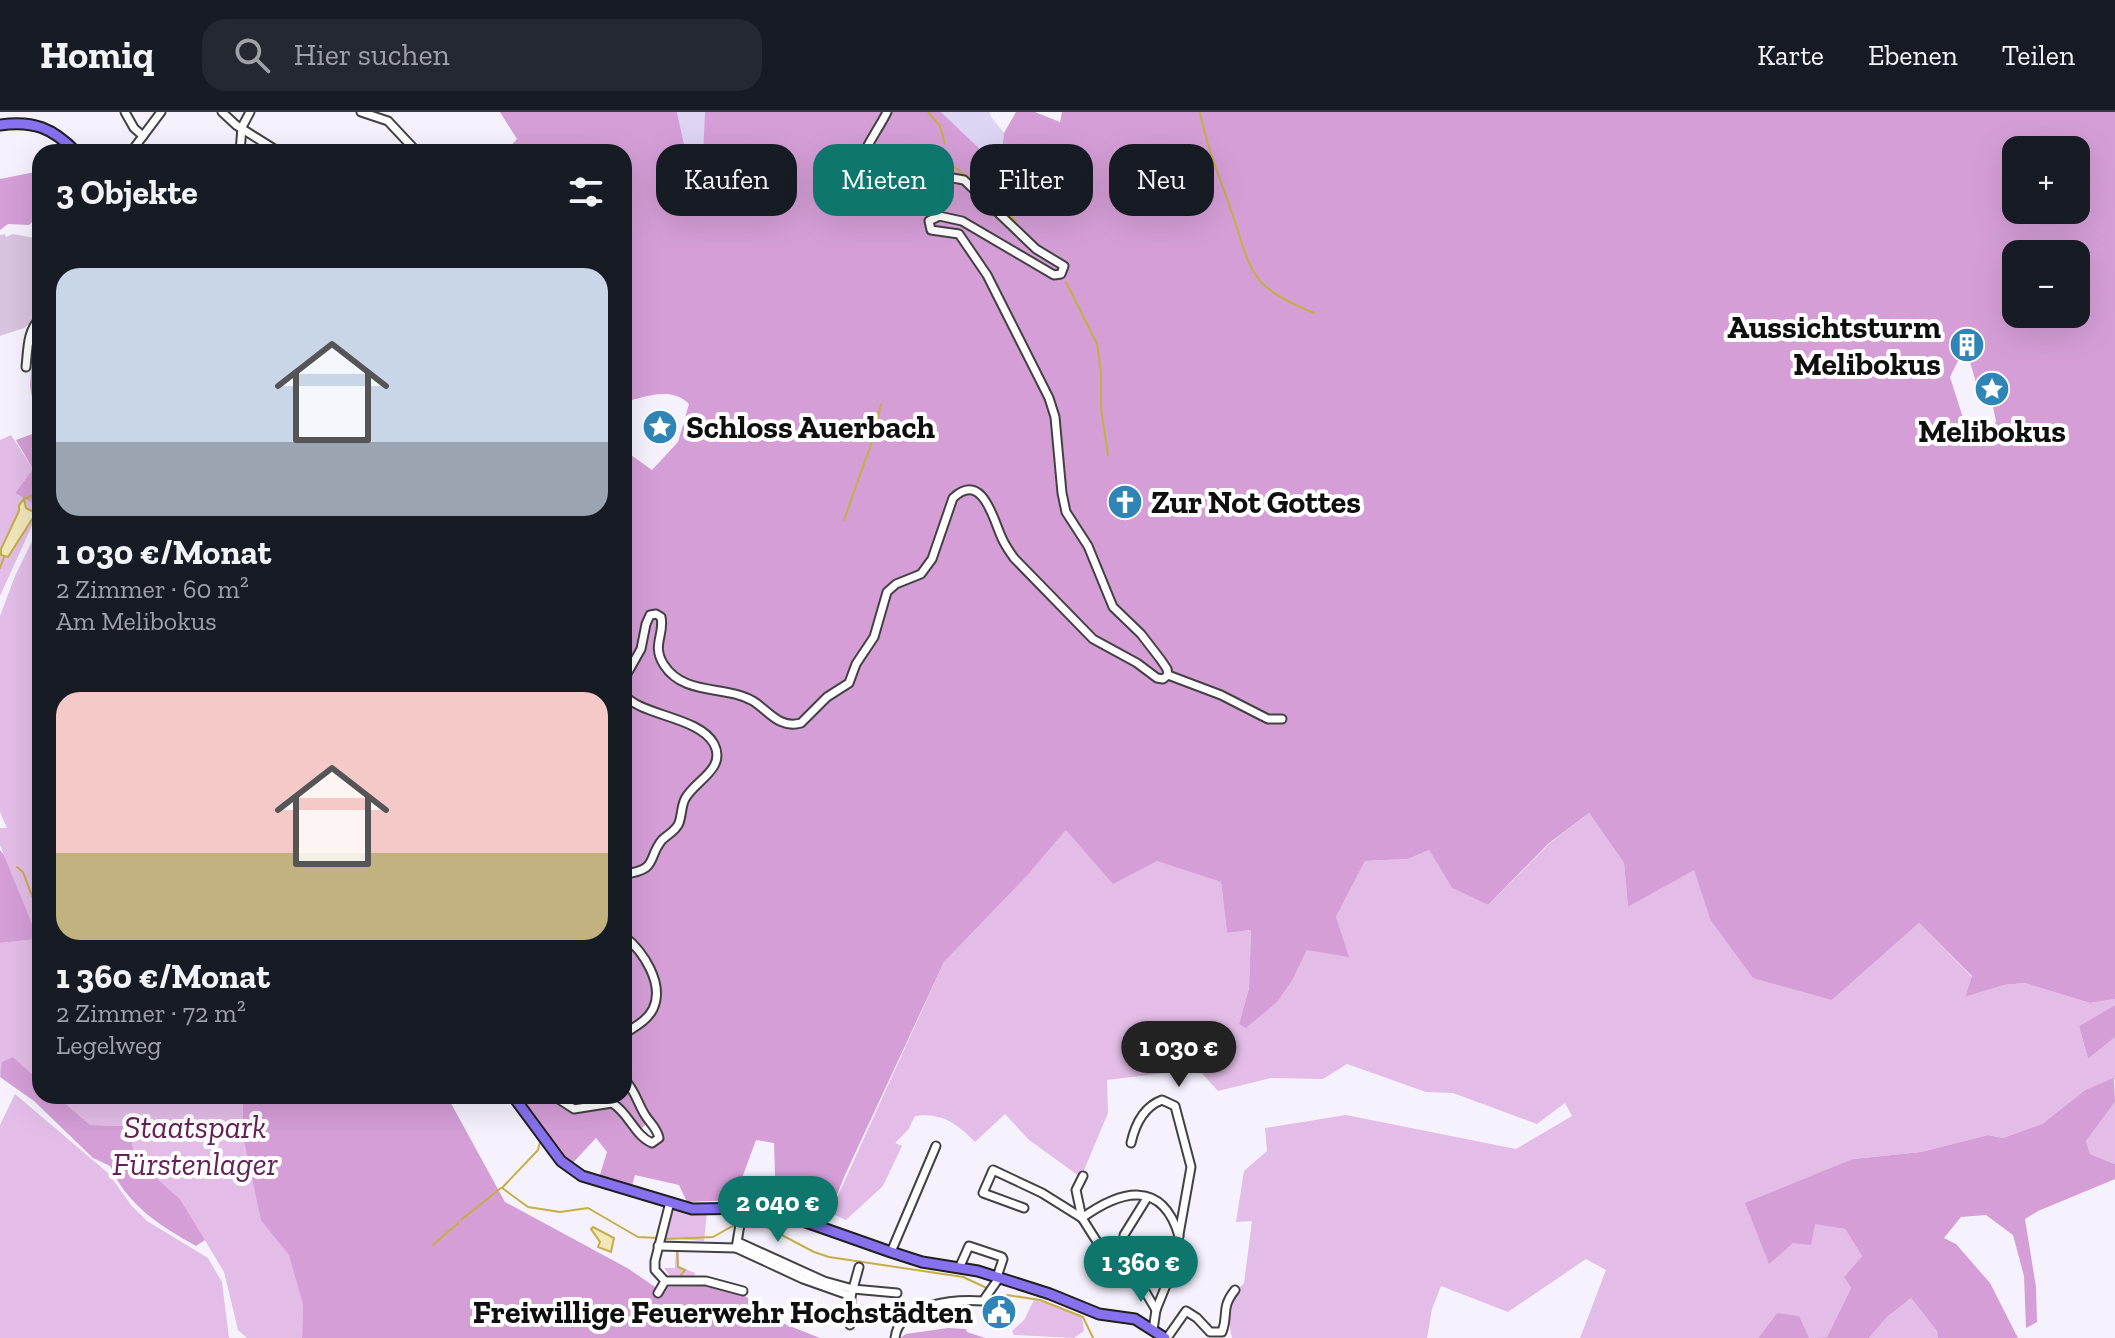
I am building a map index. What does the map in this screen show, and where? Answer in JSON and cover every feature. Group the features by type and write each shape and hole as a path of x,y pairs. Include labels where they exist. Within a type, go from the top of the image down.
{"main road":[{"path":"0,125 25,117 54,132 67,144"},
{"path":"519,1104 561,1161 582,1176 698,1210 766,1208 922,1262 960,1266 1050,1294 1099,1314 1135,1319 1166,1338"}],"street":[{"path":"125,112 143,136"},
{"path":"137,144 161,112"},
{"path":"222,112 236,125 267,144"},
{"path":"241,144 242,127 250,112"},
{"path":"361,112 388,121 410,144"},
{"path":"887,112 856,172 861,195 868,197 874,194 882,173 895,163 924,173 953,176 973,187 1042,254 1062,263 1063,273 1057,275 962,221 939,216 932,217 929,223 934,231 959,234 987,275 1053,407 1066,512 1088,546 1108,599 1161,660 1168,675"},
{"path":"26,367 32,330"},
{"path":"632,664 643,644 647,620 650,615 656,614 662,620 658,639 659,656 674,676 700,688 746,698 784,723 797,725 806,720 827,697 846,686 874,637 887,592 892,586 924,571 932,559 953,498 960,491 969,490 985,500 1004,544 1014,558 1084,631 1157,678 1163,679 1168,675"},
{"path":"1168,675 1221,695 1268,719 1282,719"},
{"path":"632,702 704,733 712,740 717,753 714,767 687,795 679,824 659,845 653,861 643,869 632,872"},
{"path":"632,944 643,954 656,995 649,1015 632,1028"},
{"path":"613,1104 622,1110 644,1139 657,1141 657,1131 645,1116 632,1088"},
{"path":"1131,1143 1139,1119 1152,1104 1162,1100 1172,1103 1177,1110 1191,1158 1180,1238 1171,1275 1156,1310 1153,1330"},
{"path":"566,1104 574,1109 606,1104"},
{"path":"891,1252 936,1146"},
{"path":"1024,1208 983,1193 993,1170 1042,1193 1082,1218"},
{"path":"1083,1176 1076,1190 1082,1218 1113,1267 1140,1286 1156,1310"},
{"path":"1082,1218 1121,1195 1147,1198 1164,1208 1173,1219 1180,1238"},
{"path":"1124,1235 1147,1198"},
{"path":"670,1202 659,1240 655,1270 665,1281 706,1281 743,1291"},
{"path":"737,1245 743,1207"},
{"path":"1173,1219 1184,1216"},
{"path":"659,1240 737,1245 804,1276 852,1292 897,1293"},
{"path":"895,1338 899,1325 923,1308 967,1300 983,1301 998,1278 1003,1259 969,1246 960,1266"},
{"path":"850,1325 852,1292 859,1267"},
{"path":"658,1293 665,1281"},
{"path":"1166,1338 1186,1311 1210,1332 1222,1332 1224,1307 1235,1290"}],"shaded area":[{"path":"500,112 677,112 684,144 656,144 656,216 797,216 797,144 704,144 705,112 941,112 975,144 970,144 970,216 1093,216 1093,144 1003,144 1004,133 1016,112 1035,112 1060,122 1062,112 2115,112 2115,999 2090,1003 2025,983 2004,985 1965,997 1972,976 1919,923 1832,1000 1753,978 1710,919 1694,870 1628,907 1624,863 1589,813 1548,844 1488,905 1452,888 1429,850 1408,859 1365,861 1336,917 1349,957 1307,950 1277,1002 1246,1028 1239,1024 1249,988 1251,930 1227,933 1221,882 1157,861 1113,884 1066,830 1027,876 944,962 826,1222 776,1207 774,1143 756,1140 734,1200 687,1202 679,1185 635,1175 632,1186 599,1178 607,1152 596,1138 570,1166 523,1104 632,1104 632,456 652,470 678,442 689,404 666,394 632,400 632,144 512,144 517,139","holes":["1975,333 1975,349 1970,362 1982,403 1993,407 1996,421 1992,430 1971,432 1965,424 1950,377 1959,359 1960,334","651,1120 659,1129 652,1145 636,1133"]},
{"path":"677,112 705,112 704,144 684,144"},
{"path":"941,112 990,112 1004,133 1003,144 975,144"},
{"path":"32,173 32,222 29,225 8,224 0,230 0,179"},
{"path":"0,235 32,238 32,322 0,336"},
{"path":"32,356 32,398 30,386"},
{"path":"666,414 663,439 651,427 645,430 643,422"},
{"path":"32,434 32,467 16,440"},
{"path":"32,470 32,503 15,493"},
{"path":"24,499 26,508 32,511 32,519 8,557 1,555 1,549"},
{"path":"0,850 32,924 32,940 0,943"},
{"path":"2115,1005 2115,1037 2088,1059 2079,1026"},
{"path":"13,1057 32,1074 32,1100 0,1077 2,1062"},
{"path":"2114,1078 2115,1102 2086,1141 2090,1154 2115,1164 2115,1179 2025,1219 2036,1287 2037,1322 2026,1328 2024,1276 2013,1235 1986,1215 1961,1217 1944,1238 1956,1244 1990,1283 2018,1338 1938,1338 1937,1331 1911,1298 1887,1317 1869,1338 1809,1338 1827,1337 1851,1288 1844,1277 1862,1256 1845,1229 1815,1224 1811,1245 1793,1243 1769,1264 1745,1203 1853,1159 1921,1152 1988,1135 2003,1138 2042,1124 2085,1090"},
{"path":"37,1104 66,1104 90,1125 129,1126 135,1159 180,1199 205,1240 196,1246 169,1230 135,1203 110,1166 93,1158"},
{"path":"243,1104 451,1104 505,1202 629,1269 655,1287 706,1286 740,1292 777,1321 820,1338 302,1338 303,1304 289,1255 261,1220 243,1135"},
{"path":"593,1227 614,1238 611,1252 598,1247 600,1242 591,1229"},
{"path":"1777,1313 1799,1316 1809,1338 1758,1338"},
{"path":"948,1328 966,1329 985,1338 900,1338 906,1334"}],"green space":[{"path":"11,435 32,467 15,493 32,503 32,526 0,596 0,440"},
{"name":"Staatspark Fürstenlager","path":"32,541 32,926 0,845 0,828 7,828 0,812 0,616"},
{"path":"1589,813 1624,863 1628,907 1694,869 1710,919 1832,1000 1919,923 1972,977 1965,997 2004,985 2025,983 2090,1003 2115,999 2115,1005 2079,1026 2088,1059 2115,1037 2115,1079 2085,1090 2042,1124 2003,1138 1988,1135 1921,1152 1853,1159 1815,1223 1845,1229 1862,1256 1844,1277 1851,1288 1827,1337 1808,1338 1777,1313 1758,1338 1580,1338 1606,1270 1586,1259 1508,1312 1441,1286 1432,1309 1427,1338 1232,1338 1226,1307 1230,1297 1244,1283 1252,1221 1236,1222 1244,1171 1267,1151 1265,1128 1346,1115 1516,1149 1572,1116 1565,1103 1537,1124 1453,1093 1426,1092 1347,1064 1323,1079 1271,1078 1218,1091 1198,1069 1107,1080 1108,1113 1079,1176 1029,1140 1005,1114 975,1142 948,1121 933,1116 915,1116 908,1130 895,1143 902,1146 883,1186 846,1220 830,1213 944,962 1027,876 1066,830 1221,882 1227,933 1251,930 1249,988 1239,1024 1293,979 1307,950 1336,917 1365,861 1408,859 1429,850 1452,888 1488,905 1549,844"},
{"name":"Staatspark Fürstenlager","path":"32,940 32,1074 13,1057 0,1074 0,943"},
{"path":"15,1094 108,1173 147,1221 208,1258 222,1282 229,1338 0,1338 0,1125"},
{"path":"2115,1102 2115,1164 2090,1154 2086,1141"},
{"name":"Staatspark Fürstenlager","path":"66,1104 243,1104 243,1135 327,1236 303,1303 302,1338 247,1338 238,1330 224,1272 180,1199 135,1159 129,1126 90,1125"},
{"path":"671,1208 707,1213 704,1241 663,1238"},
{"path":"679,1247 679,1266 695,1273 695,1279 671,1278 664,1268 675,1268"},
{"path":"1911,1298 1937,1331 1938,1338 1869,1338 1887,1317"},
{"path":"1034,1300 1082,1317 1084,1331 1074,1338 1014,1335 1012,1331 1024,1320"}],"waterway":[{"path":"928,112 940,126 945,144"},
{"path":"1200,112 1214,163 1253,270 1270,290 1314,313"},
{"path":"954,167 975,182 1016,221"},
{"path":"1066,282 1097,344 1108,455"},
{"path":"844,520 874,436 881,404"},
{"path":"24,499 32,496"},
{"path":"0,568 4,557"},
{"path":"17,867 23,872 32,896"},
{"path":"531,1127 540,1142 538,1150 502,1188 528,1207 560,1212 588,1208 638,1237 658,1238"},
{"path":"461,1220 501,1188"},
{"path":"744,1221 755,1221 829,1257 963,1277 989,1289"},
{"path":"433,1245 458,1223"},
{"path":"665,1239 713,1237 738,1223"},
{"path":"677,1249 678,1267 685,1270 681,1275"},
{"path":"1007,1295 1040,1300 1083,1317 1093,1338"}],"place":[{"name":"Aussichtsturm Melibokus","path":"1967,345"},
{"name":"Melibokus","path":"1992,389"},
{"name":"Schloss Auerbach","path":"660,427"},
{"name":"Zur Not Gottes","path":"1125,502"},
{"name":"Freiwillige Feuerwehr Hochstädten","path":"999,1312"}]}
